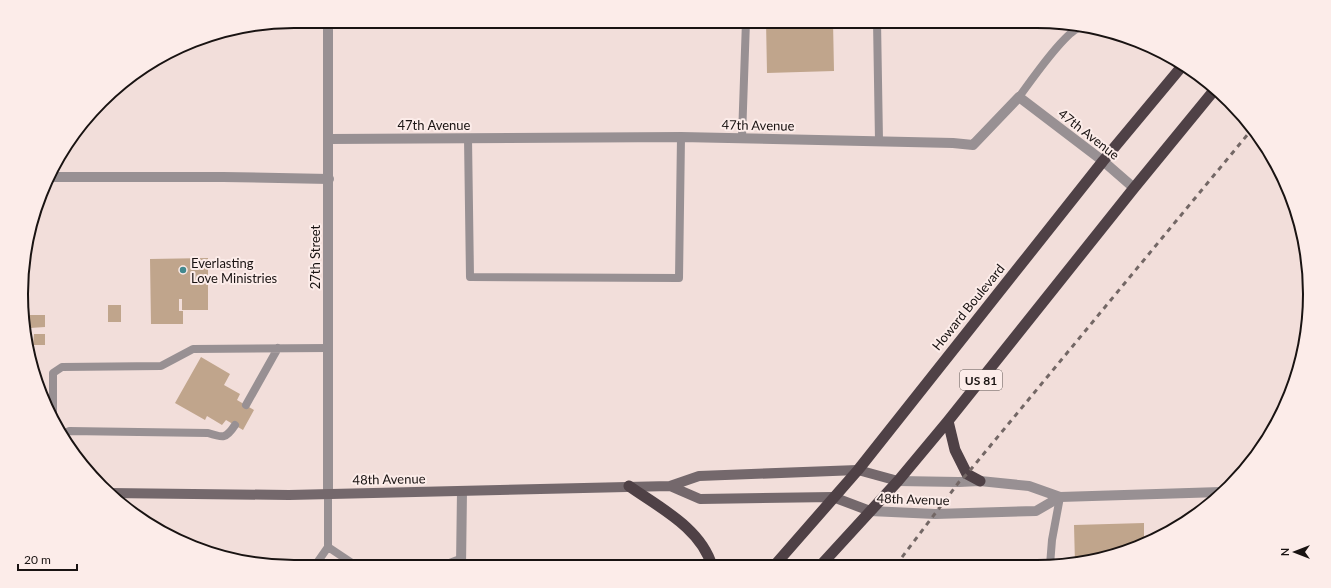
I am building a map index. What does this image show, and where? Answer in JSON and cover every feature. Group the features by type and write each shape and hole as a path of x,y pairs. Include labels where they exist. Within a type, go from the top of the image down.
{"highway":[{"name":"Howard Boulevard","path":"779,560 858,470 1103,161 1180,70"},
{"name":"US 81","path":"826,560 898,481 948,421 1211,94"},
{"path":"948,421 954,450 967,474 980,481"},
{"path":"629,486 674,517 698,538 709,560"}],"main road":[{"name":"48th Avenue","path":"118,493 289,495 670,486 699,476 858,470 898,481"},
{"name":"48th Avenue","path":"670,486 700,499 834,497 870,512"}],"street":[{"name":"27th Street","path":"328,28 328,494"},
{"name":"47th Avenue","path":"328,139 681,137 879,141 973,145 1019,97 1103,161 1134,188"},
{"path":"55,177 223,177 328,179"},
{"name":"48th Avenue","path":"898,481 980,481 1029,486 1060,497 1214,492"},
{"path":"460,560 462,491"},
{"name":"48th Avenue","path":"870,512 935,514 1036,512 1060,497"}],"lane":[{"path":"742,138 746,28"},
{"path":"877,28 879,141"},
{"path":"1019,97 1073,30"},
{"path":"468,138 470,277 679,278 681,137"},
{"path":"246,405 278,348"},
{"path":"52,406 53,373 62,367 161,366 193,349 328,348"},
{"path":"67,432 208,433 221,437 229,435 234,425"},
{"path":"319,560 328,547 328,494"},
{"path":"1050,559 1052,540 1060,497"},
{"path":"328,547 348,560"}],"building":[{"path":"766,28 833,28 834,71 767,73"},
{"path":"208,258 208,310 182,310 182,299 179,299 179,311 183,311 183,324 151,324 150,259"},
{"path":"108,305 121,305 121,322 108,322"},
{"path":"30,315 45,315 45,327 30,328"},
{"path":"34,334 45,334 45,345 33,345"},
{"path":"201,357 230,374 224,385 240,394 237,400 254,410 243,430 226,420 222,425 207,416 205,420 175,403"},
{"path":"1144,523 1144,538 1106,551 1075,558 1074,525"}],"railway":[{"path":"900,560 959,482 1249,133"}],"place":[{"name":"Everlasting Love Ministries","path":"183,270"}]}
